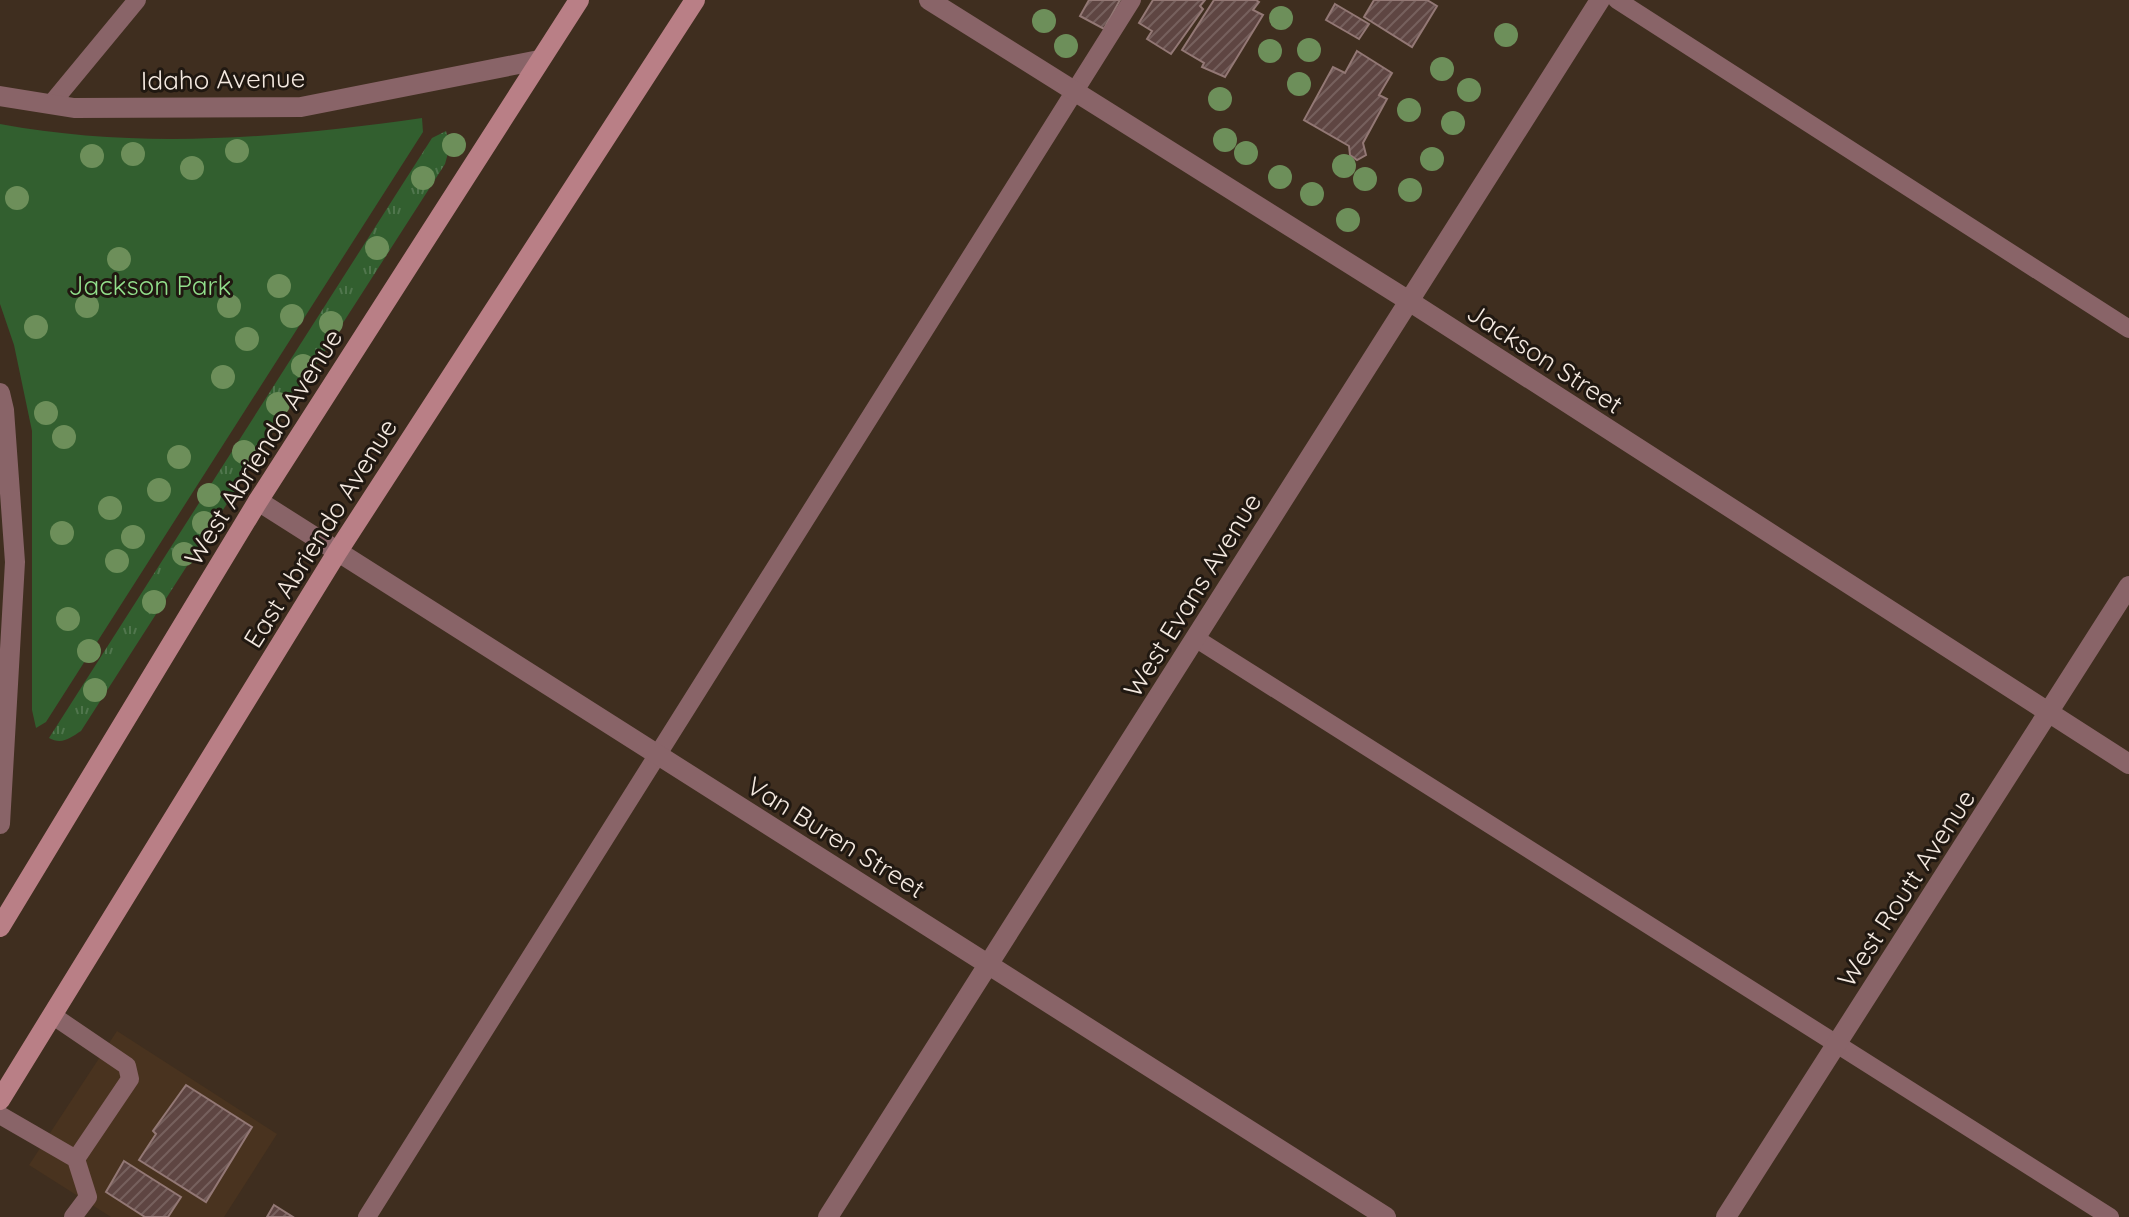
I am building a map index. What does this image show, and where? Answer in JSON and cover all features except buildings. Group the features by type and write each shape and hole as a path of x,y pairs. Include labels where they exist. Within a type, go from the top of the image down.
{"main road":[{"name":"West Abriendo Avenue","path":"0,927 258,501 579,0"},
{"name":"East Abriendo Avenue","path":"0,1100 338,551 695,0"}],"street":[{"name":"Jackson Street","path":"929,0 1409,301 2129,764"},
{"name":"West Evans Avenue","path":"828,1217 1600,0"},
{"name":"Idaho Avenue","path":"0,96 74,108 301,107 539,60"},
{"path":"0,393 4,410 7,563 0,824"},
{"name":"Van Buren Street","path":"258,501 1386,1217"},
{"name":"West Routt Avenue","path":"1726,1217 2129,586"}],"lane":[{"path":"51,104 137,0"},
{"path":"367,1217 1132,0"},
{"path":"1617,0 2129,329"},
{"path":"1195,638 2110,1217"},
{"path":"52,1015 127,1066 130,1079 76,1159"},
{"path":"0,1115 76,1159 88,1197 73,1217"}],"shaded area":[{"path":"117,1031 277,1134 224,1217 111,1217 29,1165"}],"green space":[{"name":"Jackson Park","path":"422,118 423,132 46,722 36,728 32,710 32,431 14,345 0,304 0,124 105,137 158,139 264,136"},
{"path":"446,131 450,146 445,164 81,731 62,741 49,738 432,138"}]}
